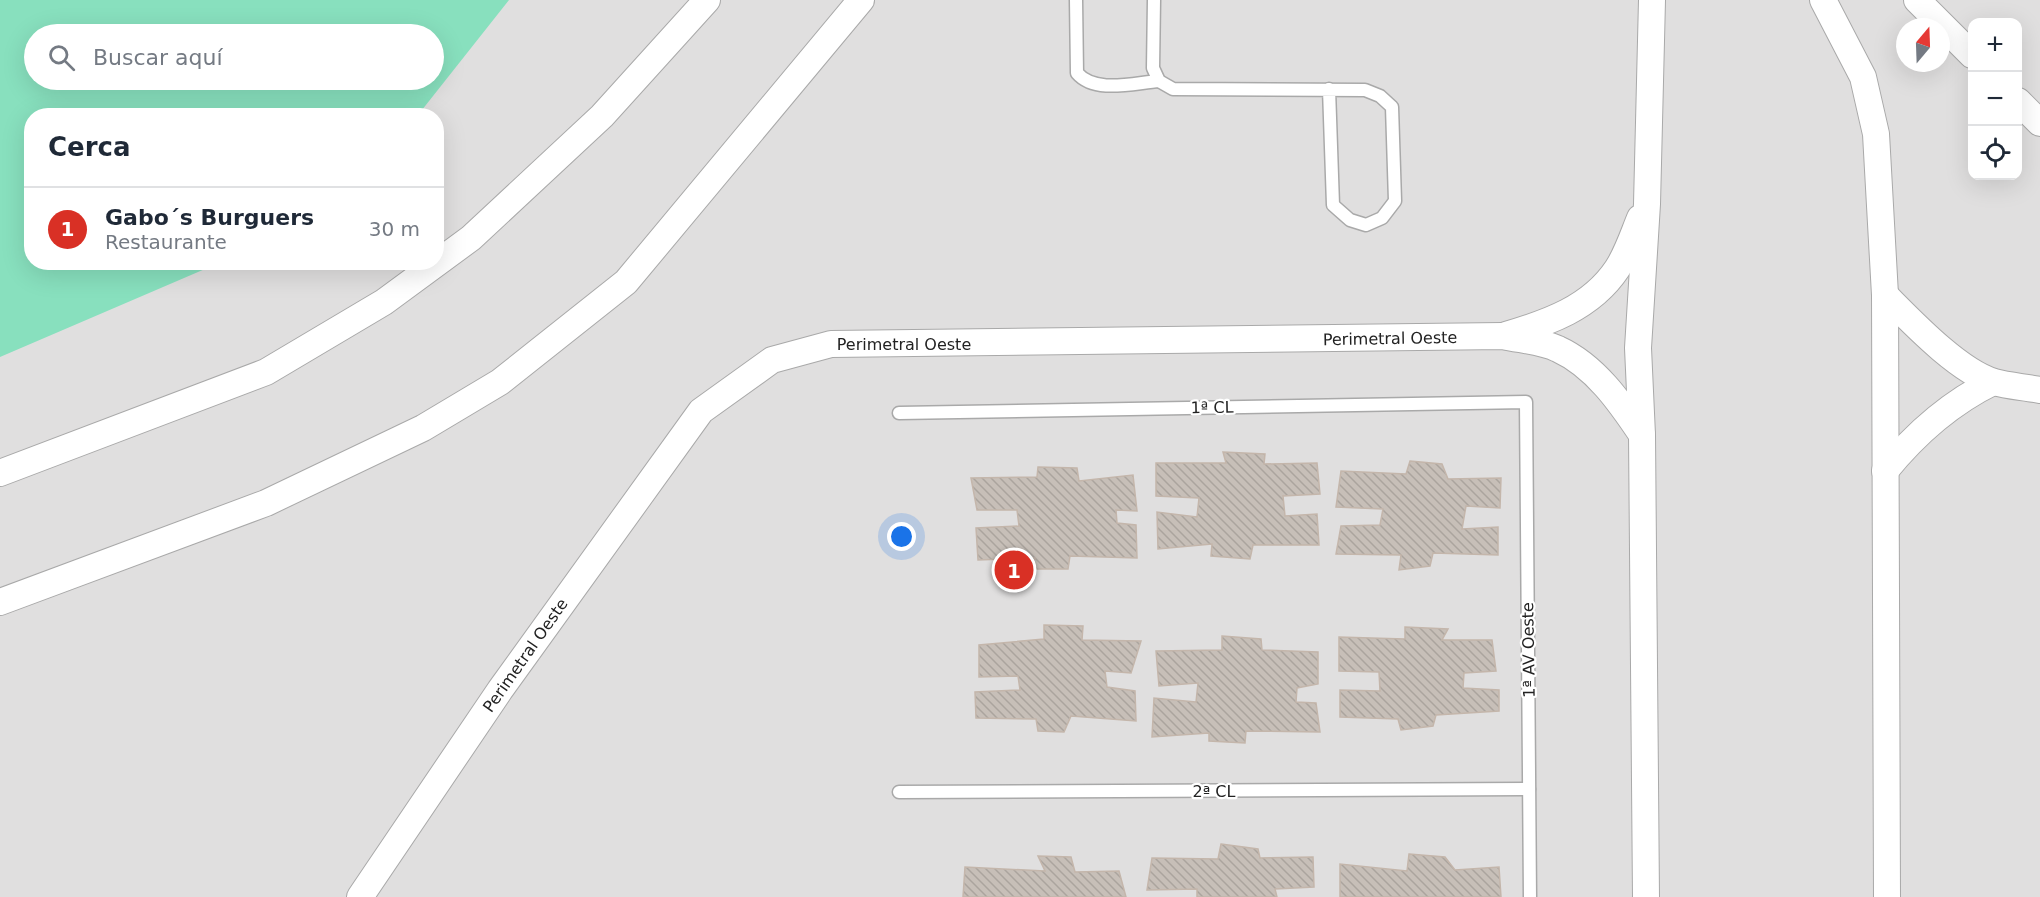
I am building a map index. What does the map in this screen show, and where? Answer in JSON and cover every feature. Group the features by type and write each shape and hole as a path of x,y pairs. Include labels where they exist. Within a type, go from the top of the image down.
{"street":[{"path":"444,258 471,238 602,116 706,0"},
{"path":"0,602 266,503 423,428 500,382 626,282 861,0"},
{"path":"1646,897 1642,435 1638,348 1647,204 1652,0"},
{"path":"1823,0 1863,77 1876,134 1885,295 1887,897"},
{"path":"1917,0 1968,52"},
{"path":"2022,104 2040,123"},
{"path":"1503,336 1556,320 1588,300 1616,270 1647,204"},
{"path":"0,472 266,372 384,302 428,270"},
{"path":"1885,295 1941,347 1993,382 2040,390"},
{"path":"1503,336 1556,348 1582,364 1618,399 1642,435"},
{"name":"Perimetral Oeste","path":"360,897 500,690 701,411 772,360 831,344 1503,336"},
{"path":"1886,471 1910,440 1967,395 1993,382"}],"lane":[{"path":"1076,0 1077,73 1084,82 1096,86 1159,81 1173,89 1329,89 1365,90 1380,96 1392,107 1395,201 1382,218 1366,225 1350,220 1334,205 1329,89"},
{"path":"1154,0 1154,68 1159,81"},
{"name":"1ª CL","path":"899,412 1526,402"},
{"name":"1ª AV Oeste","path":"1526,402 1530,897"},
{"name":"2ª CL","path":"899,792 1529,789"}],"shaded area":[{"path":"0,0 2040,0 2040,897 0,897"}],"green space":[{"path":"0,0 509,0 444,82 444,24 24,24 24,90 438,90 424,108 24,108 24,270 203,270 0,357"}],"building":[{"path":"1223,452 1265,454 1264,464 1317,463 1320,494 1283,496 1285,516 1317,514 1319,545 1253,545 1250,559 1211,556 1212,544 1158,549 1157,512 1197,517 1199,498 1156,496 1156,463 1226,463"},
{"path":"1410,461 1442,464 1448,479 1501,478 1500,508 1466,506 1462,529 1498,527 1498,555 1433,553 1430,566 1399,570 1401,555 1336,554 1341,526 1380,525 1383,509 1336,507 1341,471 1406,474"},
{"path":"1038,467 1077,468 1079,481 1133,475 1137,511 1116,510 1117,523 1136,525 1137,558 1070,556 1068,569 1032,569 1035,558 978,560 976,528 1019,526 1017,510 977,510 971,478 1037,477"},
{"path":"1044,625 1083,626 1082,640 1141,641 1131,673 1105,671 1107,687 1135,691 1136,721 1071,716 1064,732 1038,731 1036,719 976,718 975,692 1020,690 1018,676 979,677 979,645 1044,639"},
{"path":"1405,627 1448,629 1442,640 1492,640 1496,671 1464,673 1463,688 1499,690 1499,711 1436,715 1433,726 1401,730 1398,719 1340,717 1340,690 1380,691 1379,672 1339,671 1339,637 1405,639"},
{"path":"1222,636 1261,639 1262,650 1318,652 1318,684 1297,688 1296,702 1316,703 1320,732 1246,731 1245,743 1209,741 1209,733 1152,737 1154,698 1196,702 1198,683 1159,686 1156,651 1222,650"},
{"path":"1221,844 1258,849 1260,858 1313,857 1314,887 1275,889 1277,897 1197,897 1197,889 1147,890 1152,858 1218,859"},
{"path":"1409,854 1445,857 1455,870 1499,867 1501,897 1340,897 1340,864 1407,871"},
{"path":"1038,856 1071,857 1075,872 1119,871 1126,897 963,897 965,867 1045,871"}],"place":[{"name":"Gabo´s Burguers","path":"1014,570"}]}
